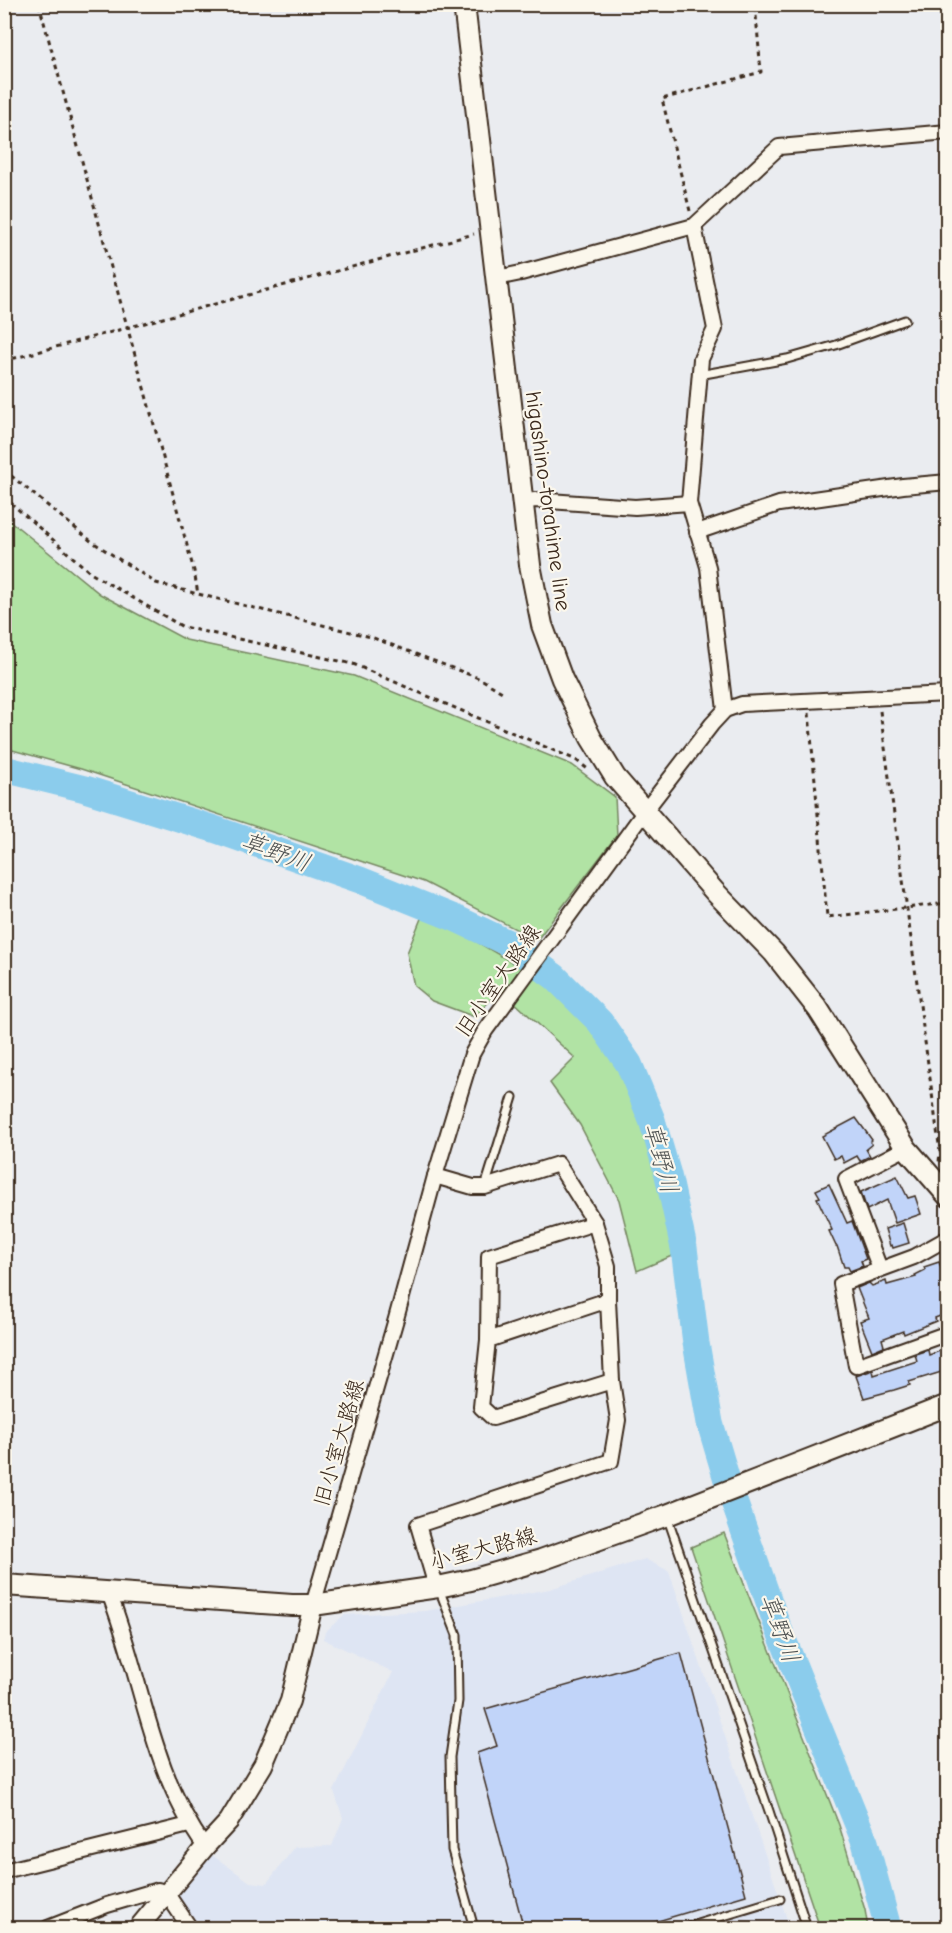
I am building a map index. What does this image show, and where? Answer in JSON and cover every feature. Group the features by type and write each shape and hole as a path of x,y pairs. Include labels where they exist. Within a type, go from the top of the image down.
{"main road":[{"name":"higashino-torahime line","path":"464,4 530,565 542,625 562,679 591,738 615,777 715,892 774,953 818,1010 906,1148 942,1190"},
{"name":"小室大路線","path":"4,1585 313,1605 471,1581 541,1560 670,1514 948,1405"}],"street":[{"path":"497,278 694,225 779,147 948,132"},
{"path":"694,225 715,329 701,359 689,503 708,567 725,710 742,704 948,694"},
{"path":"697,532 779,504 903,486 948,482"},
{"path":"522,502 535,500 635,507 689,503"},
{"name":"旧小室大路線","path":"313,1605 472,1054 485,1031 645,811 712,723 725,710"},
{"path":"880,1269 846,1179 906,1148"},
{"path":"435,1176 473,1187 485,1187 558,1164 595,1223 608,1266 612,1381 618,1420 611,1461 418,1525 438,1587"},
{"path":"595,1223 489,1256 488,1340 481,1407 493,1418 612,1381"},
{"path":"948,1238 914,1257 841,1284 856,1366 948,1333"},
{"path":"488,1340 608,1300"},
{"path":"109,1593 162,1764 189,1825 205,1847"},
{"path":"138,1929 229,1821 263,1765 290,1701 313,1605"},
{"path":"4,1871 189,1825"},
{"path":"48,1929 107,1905 158,1890 167,1894 189,1929"}],"lane":[{"path":"699,375 787,359 836,345 905,320"},
{"path":"485,1187 513,1097"},
{"path":"670,1514 807,1929"},
{"path":"438,1587 457,1635 458,1701 450,1757 452,1850 474,1929"},
{"path":"684,1929 780,1899"}],"path":[{"path":"39,4 194,571 198,594"},
{"path":"694,225 662,99 761,72 756,4"},
{"path":"4,361 490,229"},
{"path":"4,470 91,541 156,583 371,637 481,679 502,692"},
{"path":"4,497 93,574 183,627 353,664 576,760 594,773"},
{"path":"878,697 940,1152 942,1190"},
{"path":"808,700 827,917 948,903"}],"shaded area":[{"path":"645,1559 669,1571 790,1928 201,1928 178,1897 212,1855 250,1882 266,1884 295,1847 332,1846 343,1818 334,1791 393,1672 323,1639 325,1632 344,1615 425,1611 550,1589"}],"green space":[{"path":"4,516 100,594 186,640 354,676 572,765 615,797 617,835 537,940 424,882 81,769 5,748"},
{"path":"424,911 552,986 615,1054 650,1136 681,1252 637,1271 619,1200 580,1125 550,1083 575,1058 500,989 475,1017 432,1001 414,986 407,953"},
{"path":"724,1533 839,1825 865,1910 868,1928 820,1928 691,1547"}],"building":[{"path":"856,1118 872,1140 870,1142 872,1144 866,1149 870,1156 860,1161 857,1156 844,1163 841,1156 834,1159 822,1136"},
{"path":"897,1176 908,1198 915,1196 921,1214 895,1223 887,1200 867,1210 861,1192"},
{"path":"829,1184 847,1223 852,1221 866,1259 861,1261 863,1266 850,1271 848,1267 844,1267 829,1231 832,1230 817,1198 820,1197 816,1190"},
{"path":"903,1223 909,1243 893,1248 892,1245 890,1246 885,1229"},
{"path":"939,1262 948,1285 948,1313 935,1318 936,1321 904,1334 903,1331 882,1339 884,1346 872,1351 860,1321 869,1318 857,1288 869,1283 872,1286 886,1281 887,1285 916,1277 915,1275 925,1270 924,1267"},
{"path":"948,1348 948,1370 909,1382 910,1385 864,1398 856,1376 873,1370 874,1375 917,1361 915,1354 928,1350 929,1355"},
{"path":"681,1653 746,1895 631,1929 524,1929 477,1753 497,1746 485,1709"}],"waterway":[{"name":"草野川","path":"4,769 85,789 214,829 360,880 457,919 510,944 555,977 600,1022 629,1064 652,1120 668,1175 684,1248 696,1343 710,1423 730,1490 776,1622 865,1842 888,1928"}]}
